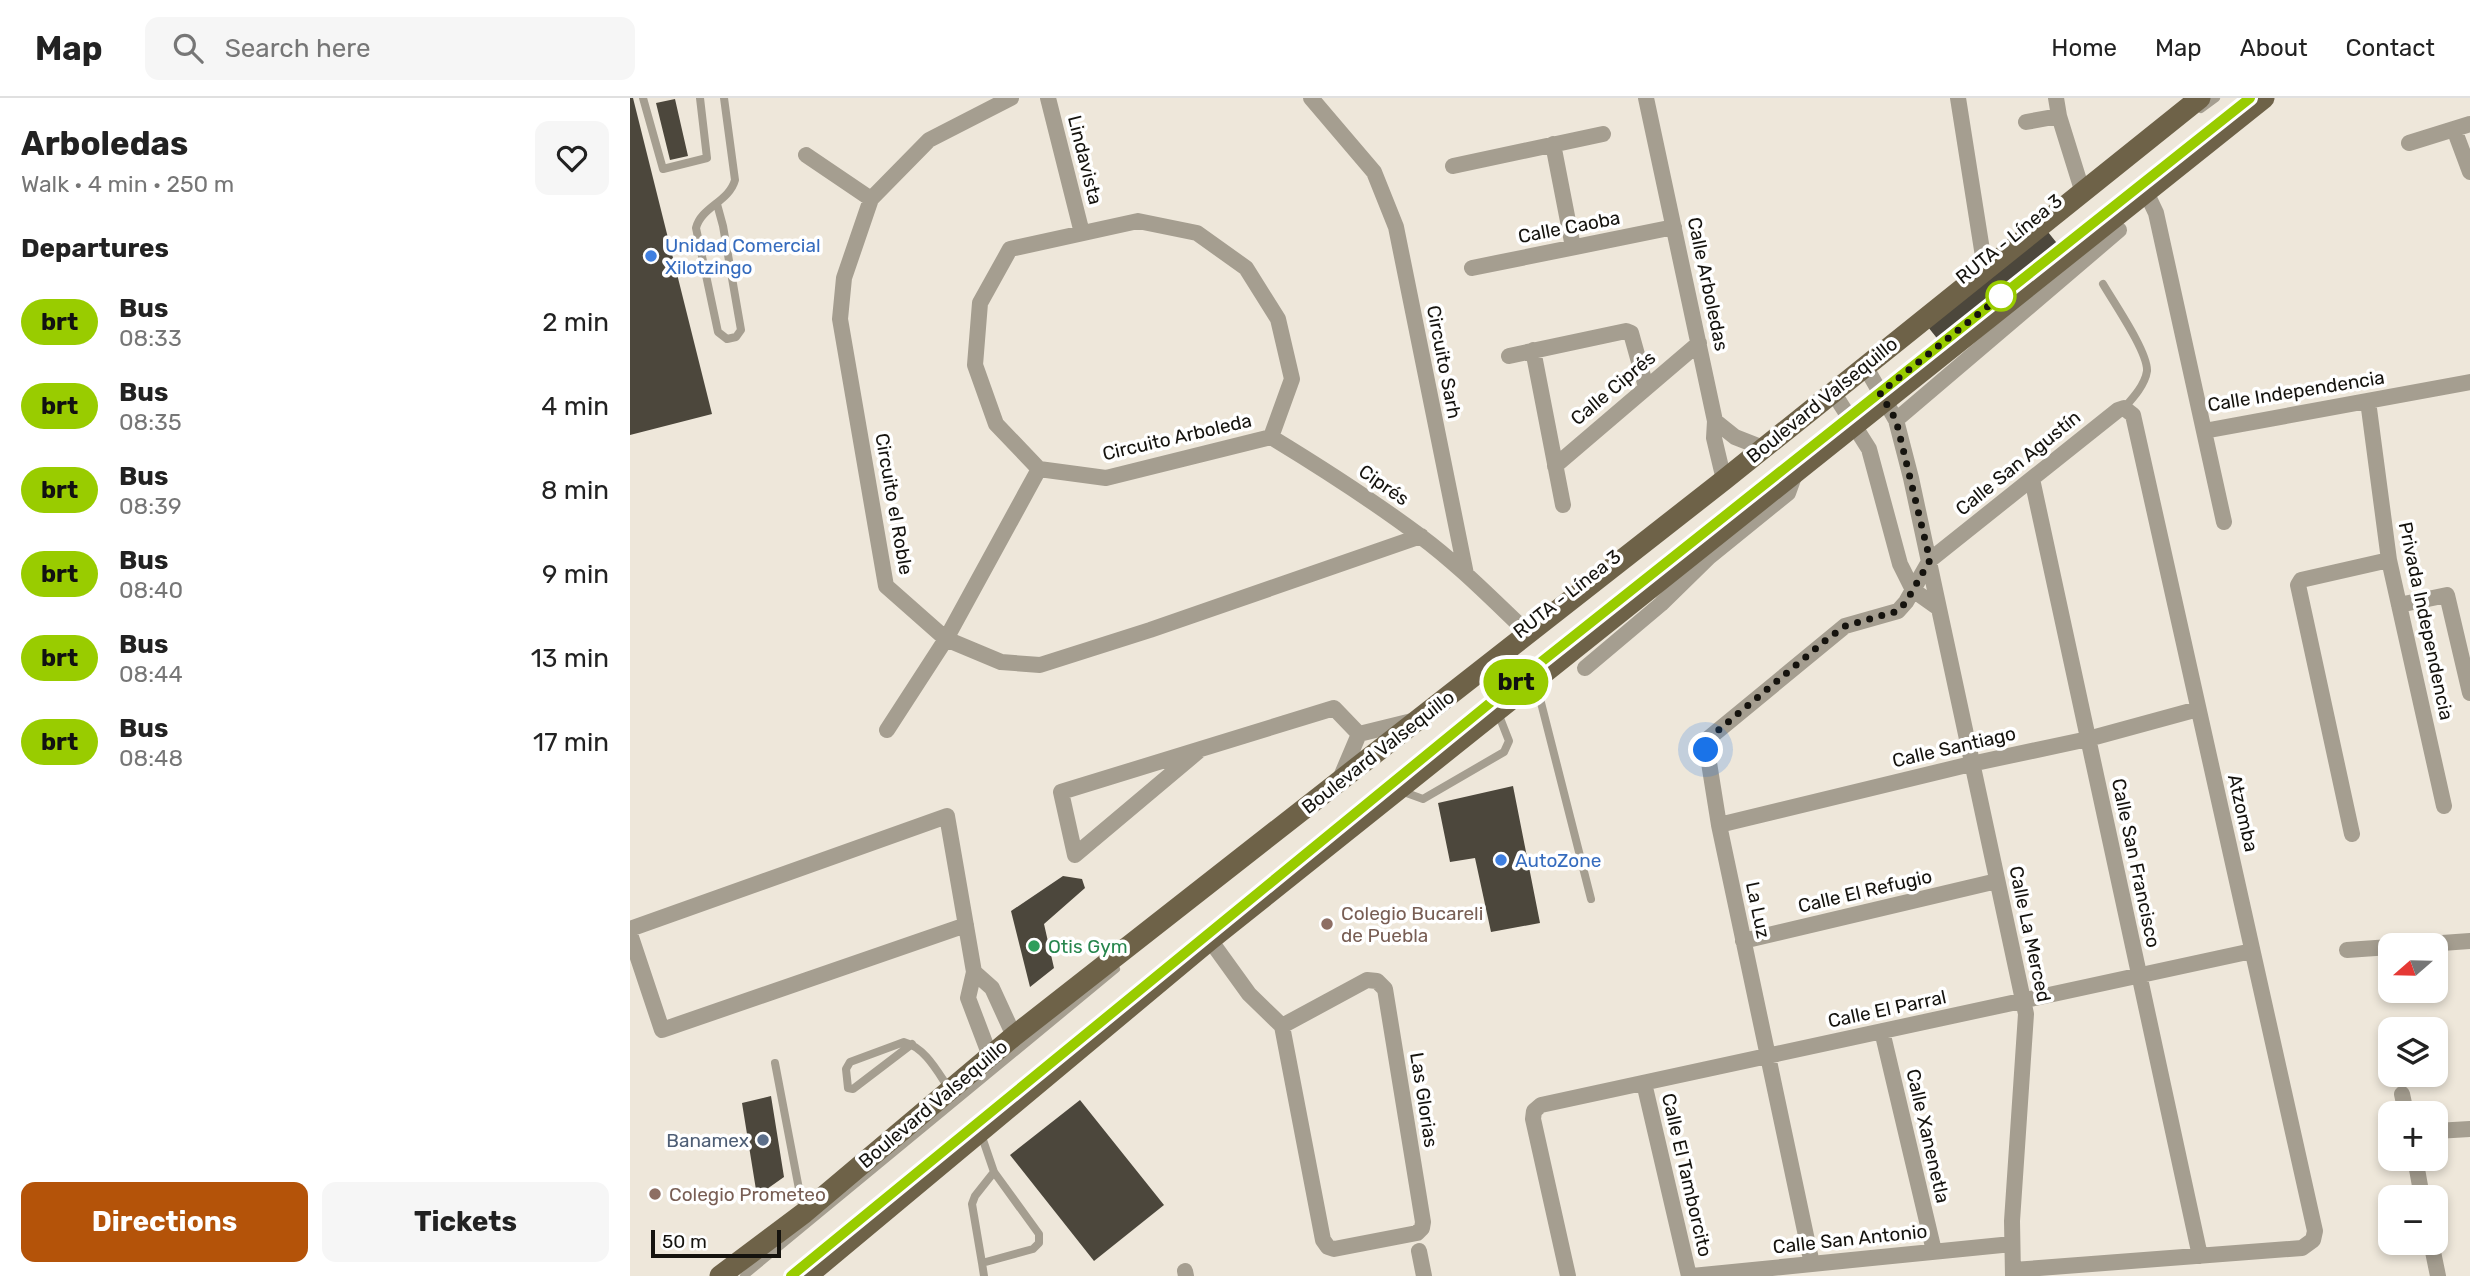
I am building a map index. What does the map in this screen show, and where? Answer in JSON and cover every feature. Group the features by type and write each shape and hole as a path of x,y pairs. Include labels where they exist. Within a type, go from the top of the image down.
{"main road":[{"name":"Boulevard Valsequillo","path":"720,1276 804,1213 1014,1037 1763,448 1835,395 2082,190 2200,98"},
{"name":"Boulevard Valsequillo","path":"809,1267 980,1132 1210,940 1535,681 1704,552 1790,469 2264,98"}],"street":[{"name":"Circuito el Roble","path":"1011,98 929,141 871,199 844,278 840,319 887,586 946,639 1001,662 1040,665 1150,630 1420,536"},
{"name":"Lindavista","path":"1048,98 1082,233"},
{"name":"Circuito Sarh","path":"1311,98 1374,172 1396,227 1466,575"},
{"name":"Calle Arboledas","path":"1646,98 1715,421 1714,438 1724,480"},
{"path":"1958,98 1985,269"},
{"path":"2056,98 2082,190"},
{"path":"2025,122 2059,116"},
{"path":"2409,143 2462,126 2470,172"},
{"path":"1452,166 1602,134"},
{"path":"1553,144 1573,247"},
{"path":"806,155 871,199"},
{"name":"Calle Independencia","path":"2146,192 2156,213 2204,431 2470,383"},
{"name":"Circuito Arboleda","path":"1138,222 1197,233 1246,268 1278,319 1292,379 1271,436 1106,478 1039,469 996,424 975,365 980,303 1010,249 1082,233 1138,222"},
{"name":"Calle Caoba","path":"1472,268 1674,227"},
{"path":"1896,420 2119,230"},
{"path":"1509,356 1620,330 1626,331 1631,333 1646,387"},
{"name":"Calle Ciprés","path":"1555,466 1699,343"},
{"path":"1533,350 1563,505"},
{"name":"Calle La Merced","path":"1867,369 1896,420 1930,560 1937,607 2026,1014 2012,1244 2013,1273"},
{"path":"1835,395 1870,449 1900,564 1913,590 1937,607"},
{"name":"Privada Independencia","path":"2368,401 2389,560 2444,806"},
{"name":"Calle San Agustín","path":"1845,626 1898,611 1930,560 2118,410 2124,408"},
{"name":"Atzomba","path":"2124,408 2133,415 2315,1231 2313,1240 2302,1248 2200,1256"},
{"path":"1715,421 1735,437 1763,448"},
{"path":"2204,431 2224,522"},
{"name":"Ciprés","path":"1271,436 1346,483 1420,536 1466,575"},
{"path":"887,730 946,639 1039,469"},
{"name":"Calle San Francisco","path":"2032,479 2200,1256"},
{"path":"1585,668 1661,604 1704,552"},
{"path":"2352,834 2298,585 2301,580 2389,560"},
{"path":"1466,575 1529,634"},
{"path":"2399,605 2447,595 2470,693"},
{"name":"La Luz","path":"1812,1264 1719,825 1706,750 1709,738 1845,626"},
{"path":"1201,749 1075,855 1061,792 1334,708 1360,734"},
{"name":"Calle Santiago","path":"1719,825 1971,764 2088,739 2198,709"},
{"path":"1360,734 1418,720"},
{"path":"1338,784 1360,734"},
{"path":"966,925 662,1030 630,931 947,816 966,925 974,972 968,998 990,1056"},
{"name":"Calle El Refugio","path":"1743,941 1997,881"},
{"path":"1210,940 1249,994 1282,1026"},
{"path":"2448,943 2470,941"},
{"path":"2347,950 2378,948"},
{"name":"Calle El Parral","path":"1568,1276 1533,1119 1534,1111 1541,1105 2252,951"},
{"path":"974,972 992,988 1014,1037"},
{"name":"Las Glorias","path":"1367,980 1377,981 1385,989 1423,1222 1417,1233 1334,1250 1323,1240 1282,1026 1367,980"},
{"name":"Calle Xanenetla","path":"1882,1031 1934,1251"},
{"name":"Calle El Tamborcito","path":"1644,1083 1691,1276"},
{"path":"2402,1094 2403,1101"},
{"path":"2448,1130 2470,1129"},
{"name":"Calle San Antonio","path":"1691,1276 2012,1244"},
{"path":"1419,1251 1424,1276"},
{"path":"2434,1255 2438,1276"},
{"path":"2013,1273 2200,1256"}],"lane":[{"path":"643,98 663,169 707,158 700,98"},
{"path":"718,204 741,330 736,337 727,339 718,332 696,228 698,219 733,190 735,180 724,98"},
{"name":"RUTA - Línea 3","path":"1867,369 2216,98"},
{"path":"1882,396 2250,98"},
{"path":"2103,284 2144,355 2147,371 2142,385 2124,408"},
{"name":"RUTA - Línea 3","path":"1264,853 1595,592 1835,395"},
{"path":"1453,733 1635,587"},
{"path":"1535,681 1591,899"},
{"path":"1399,790 1423,799 1504,752 1508,741 1497,711"},
{"path":"855,1223 1421,759"},
{"path":"744,1276 1122,965"},
{"path":"912,1044 853,1089 848,1088 846,1069 850,1062 904,1042 912,1044 928,1059 950,1090"},
{"path":"775,1063 804,1213"},
{"path":"980,1132 994,1172 1040,1234 1039,1243 1033,1249 982,1263"},
{"path":"984,1276 972,1204 994,1172"},
{"path":"791,1276 809,1267"}],"building":[{"name":"Unidad Comercial Xilotzingo","path":"630,98 633,98 712,414 630,435"},
{"path":"675,99 688,156 670,160 656,103"},
{"path":"2048,232 2060,247 1940,342 1928,327"},
{"name":"AutoZone","path":"1513,786 1540,923 1491,932 1475,858 1450,862 1438,803"},
{"name":"Otis Gym","path":"1063,876 1082,879 1085,888 1044,924 1054,968 1030,987 1011,911"},
{"name":"Banamex","path":"771,1096 784,1177 757,1196 742,1103"},
{"path":"1080,1100 1164,1205 1094,1261 1010,1155"}],"bus line":[{"name":"brt","path":"791,1276 1496,698 2250,98"}],"place":[{"name":"Unidad Comercial Xilotzingo","path":"651,256"},
{"name":"AutoZone","path":"1501,860"},
{"name":"Colegio Bucareli de Puebla","path":"1327,924"},
{"name":"Otis Gym","path":"1034,946"},
{"name":"Banamex","path":"763,1140"},
{"name":"Colegio Prometeo","path":"655,1194"}],"route":[{"path":"1706,750 1709,738 1826,640 1845,626 1898,611 1906,602 1930,560 1896,420 1880,393 2007,291 2001,296"}]}
